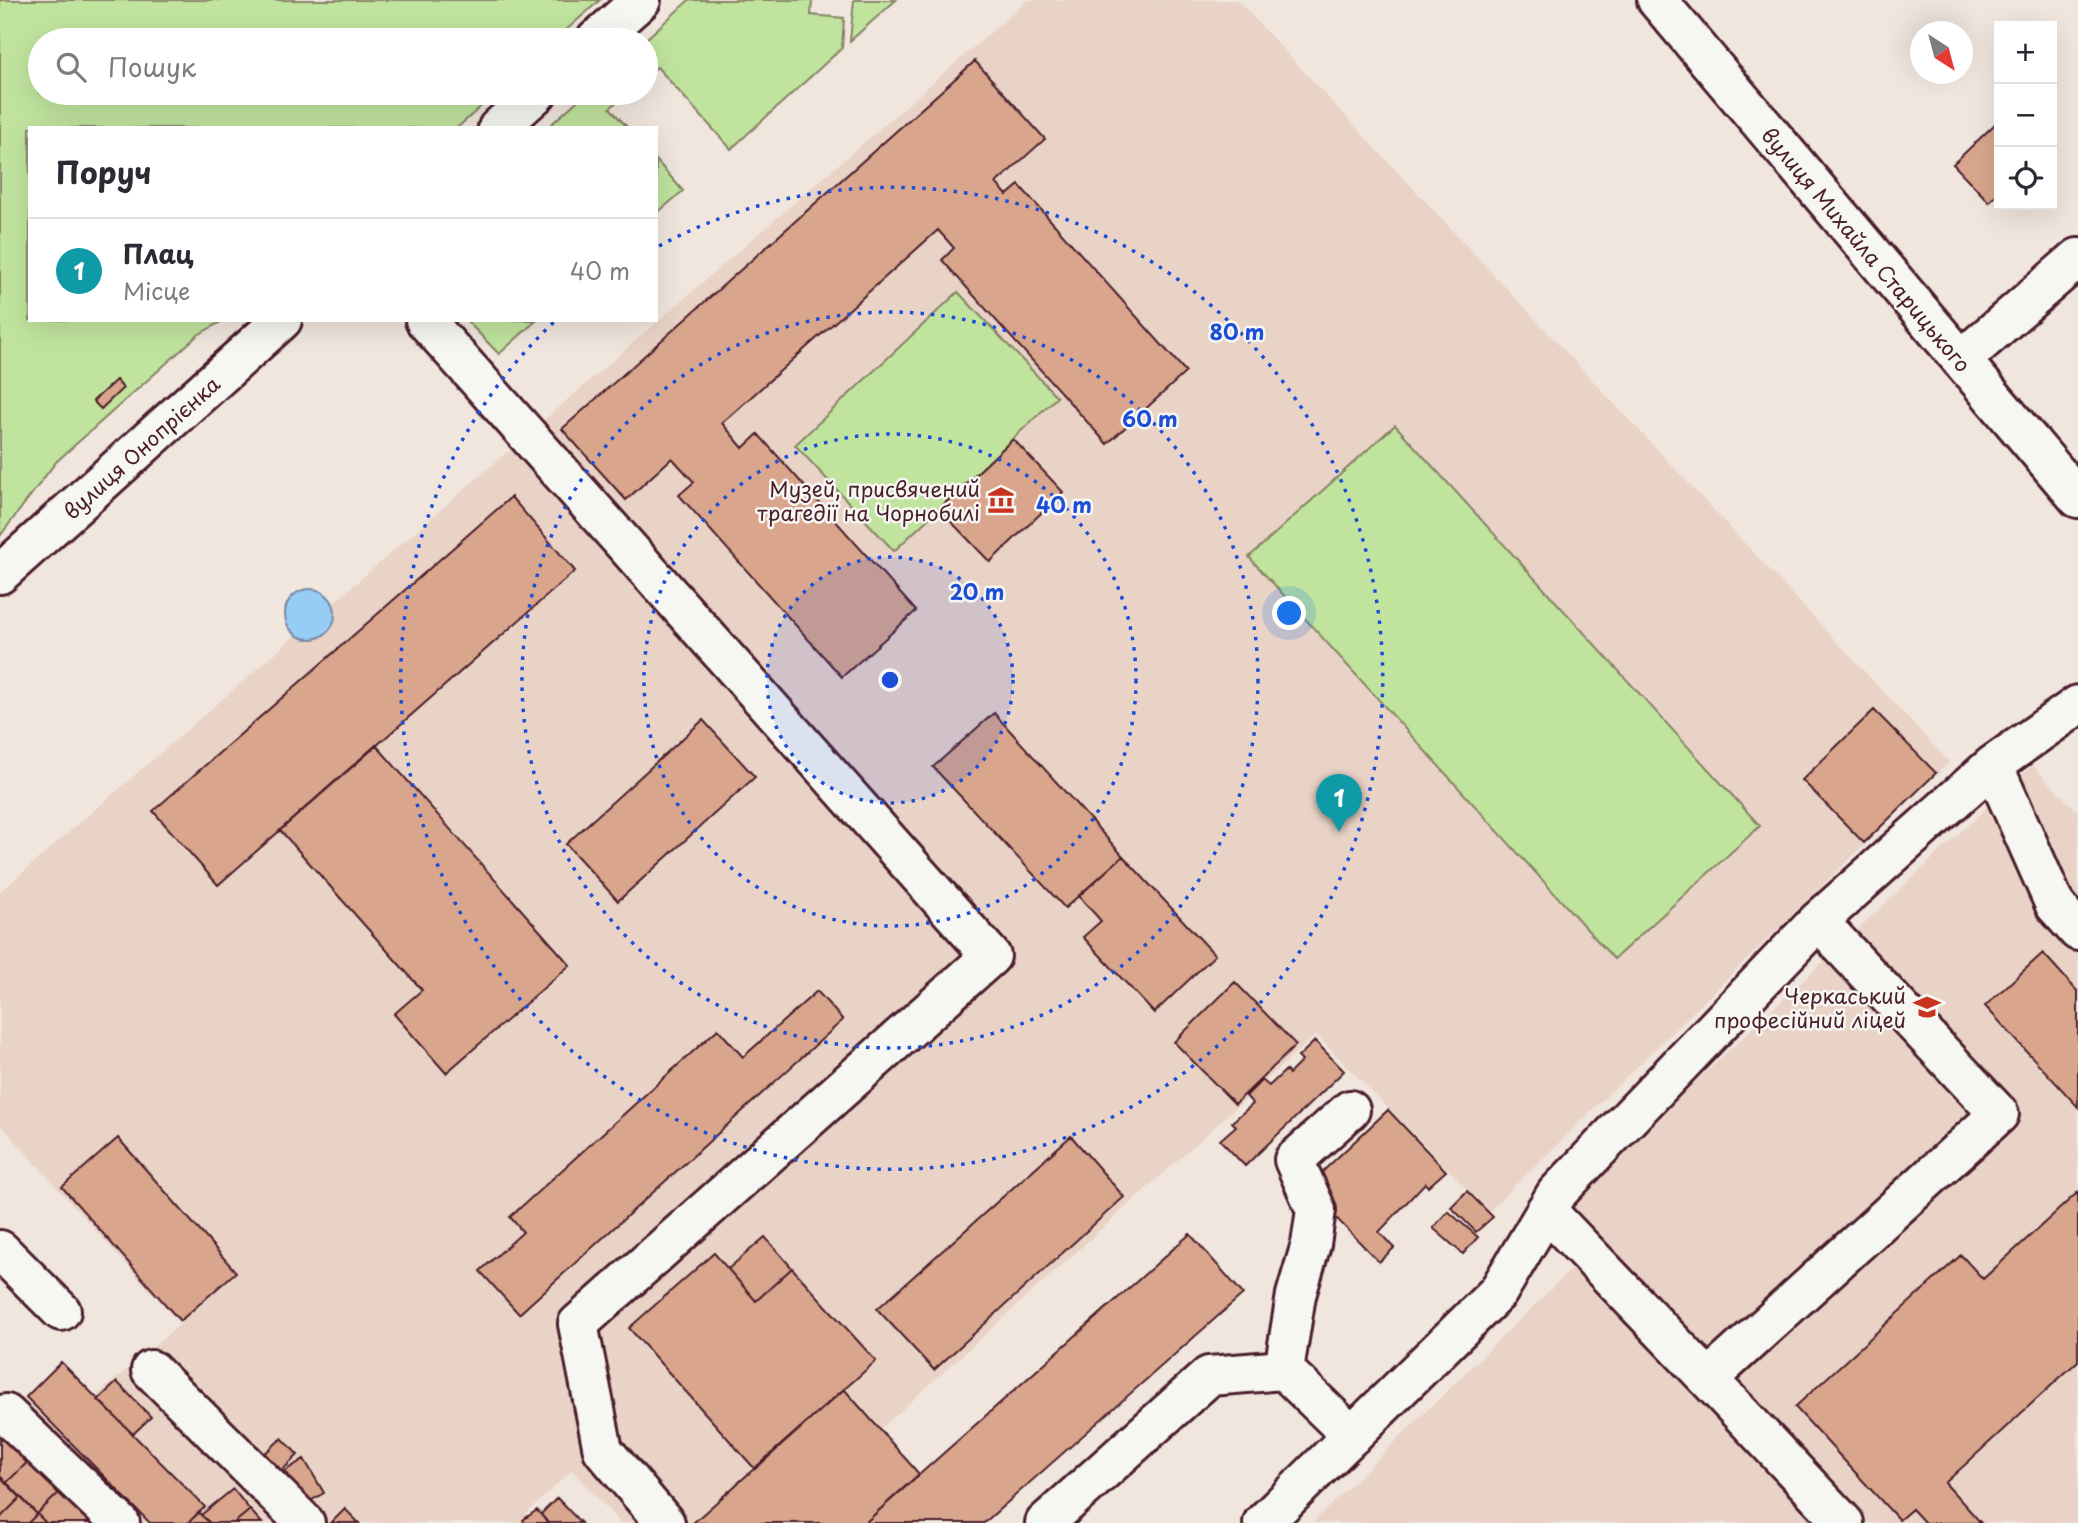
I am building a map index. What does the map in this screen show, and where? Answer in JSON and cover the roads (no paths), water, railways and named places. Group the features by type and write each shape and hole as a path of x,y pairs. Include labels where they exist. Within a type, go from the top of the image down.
{"street":[{"path":"610,28 641,0"},
{"name":"вулиця Михайла Старицького","path":"1657,0 2078,498"},
{"path":"500,126 524,105"},
{"path":"1961,360 2078,258"},
{"name":"вулиця Онопрієнка","path":"0,574 280,322"},
{"path":"427,322 991,956 578,1324 603,1450 665,1523"},
{"path":"1263,1523 1498,1292 1556,1194 1818,921 1993,765 2078,705"},
{"path":"1993,765 2055,905 2078,931"},
{"path":"1708,1379 1999,1114 1818,921"},
{"path":"1284,1370 1296,1295 1311,1244 1316,1210 1294,1160 1350,1110"},
{"path":"1546,1210 1844,1523"},
{"path":"0,1251 61,1311"},
{"path":"151,1370 305,1523"},
{"path":"1045,1523 1209,1376 1284,1370 1352,1436"},
{"path":"6,1414 120,1523"}],"water":[{"path":"310,589 328,596 335,614 328,632 310,639 292,632 285,614 292,596"}],"place":[{"name":"Музей, присвячений трагедії на Чорнобилі","path":"1001,500"},
{"name":"Плац","path":"1339,832"},
{"name":"Черкаський професійний ліцей","path":"1927,1007"}]}
